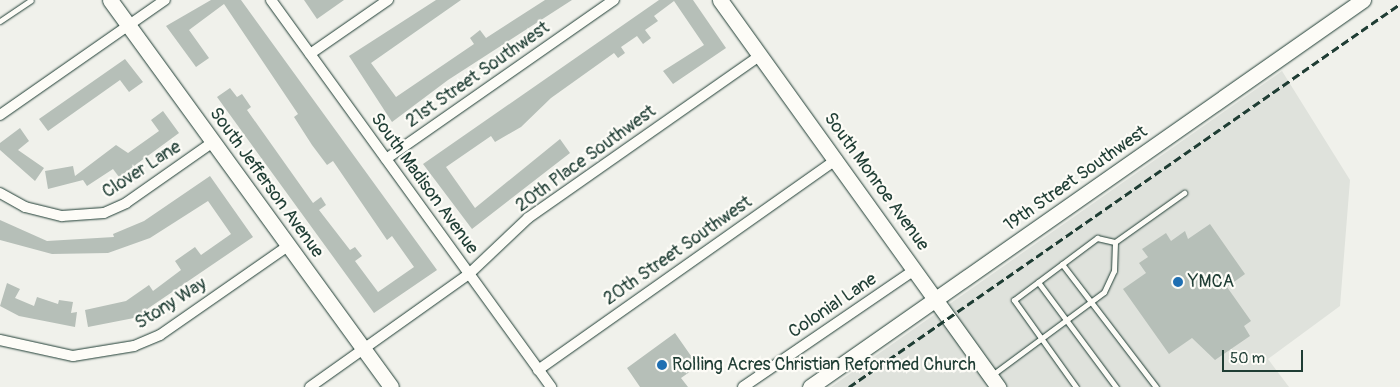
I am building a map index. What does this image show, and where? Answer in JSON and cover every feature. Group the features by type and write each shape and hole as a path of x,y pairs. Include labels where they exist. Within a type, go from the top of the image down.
{"street":[{"name":"South Jefferson Avenue","path":"110,0 390,387"},
{"path":"0,115 166,0"},
{"name":"South Madison Avenue","path":"271,0 551,387"},
{"path":"310,54 388,0"},
{"name":"21st Street Southwest","path":"386,159 614,0"},
{"name":"South Monroe Avenue","path":"720,0 916,269 994,382"},
{"name":"19th Street Southwest","path":"810,387 937,300 1363,0"},
{"name":"20th Place Southwest","path":"310,387 469,274 528,218 761,55"},
{"name":"Clover Lane","path":"0,193 25,207 62,216 104,213 126,204 213,142"},
{"name":"20th Street Southwest","path":"538,370 836,159"},
{"name":"Stony Way","path":"0,340 73,356 134,346 160,335 288,246"},
{"name":"Colonial Lane","path":"743,387 916,269"}],"lane":[{"path":"0,21 31,0"},
{"path":"1076,387 1014,300 1097,238 1115,242 1184,193"},
{"path":"994,382 1042,339 1068,322 1092,302 1111,282 1115,242"},
{"path":"1062,264 1156,387"},
{"path":"1038,282 1116,387"}],"shaded area":[{"path":"1282,71 1350,180 1340,306 1268,359 1289,387 831,387"}],"building":[{"path":"211,0 241,0 437,270 374,313 217,97 230,88 237,97 242,94 251,107 247,110 313,203 321,197 326,205 319,210 350,250 355,247 362,256 355,261 378,292 414,267 392,236 387,240 333,161 327,165 312,145 294,117 298,114 224,4 189,30 209,58 196,67 166,26"},
{"path":"304,0 344,0 317,19"},
{"path":"436,0 461,0 371,63 396,97 474,44 470,38 480,30 486,38 545,0 572,0 448,80 392,122 349,56"},
{"path":"659,0 693,0 726,48 673,84 663,71 704,45 674,1 654,16 658,21 645,30 651,38 643,44 637,36 621,47 625,53 618,58 614,53 551,98 521,127 495,142 491,136 446,167 475,208 560,139 570,153 472,229 423,164"},
{"path":"125,59 143,82 129,92 120,80 48,131 39,119"},
{"path":"163,111 179,133 119,177 113,169 87,186 83,180 48,189 45,171 73,166 75,176 116,145 128,153 159,131 151,120"},
{"path":"20,128 29,141 18,150 44,168 35,181 0,150 0,143"},
{"path":"210,176 253,237 134,318 88,327 85,310 126,301 149,285 153,291 181,270 175,261 195,247 201,255 231,234 208,201 150,238 108,253 52,254 0,240 0,220 47,241 114,237 113,234 144,221"},
{"path":"1210,224 1245,274 1227,287 1251,321 1244,326 1250,336 1215,360 1192,338 1169,354 1123,289 1146,273 1139,263 1148,257 1142,249 1166,233 1171,241 1185,231 1188,239"},
{"path":"7,283 20,289 15,298 34,306 37,297 58,304 59,300 73,302 71,313 77,312 75,327 19,316 0,306"},
{"path":"675,333 698,366 681,378 688,387 640,387 627,368"}],"railway":[{"path":"849,387 1400,4"}],"place":[{"name":"YMCA","path":"1178,282"},
{"name":"Rolling Acres Christian Reformed Church","path":"662,365"}]}
